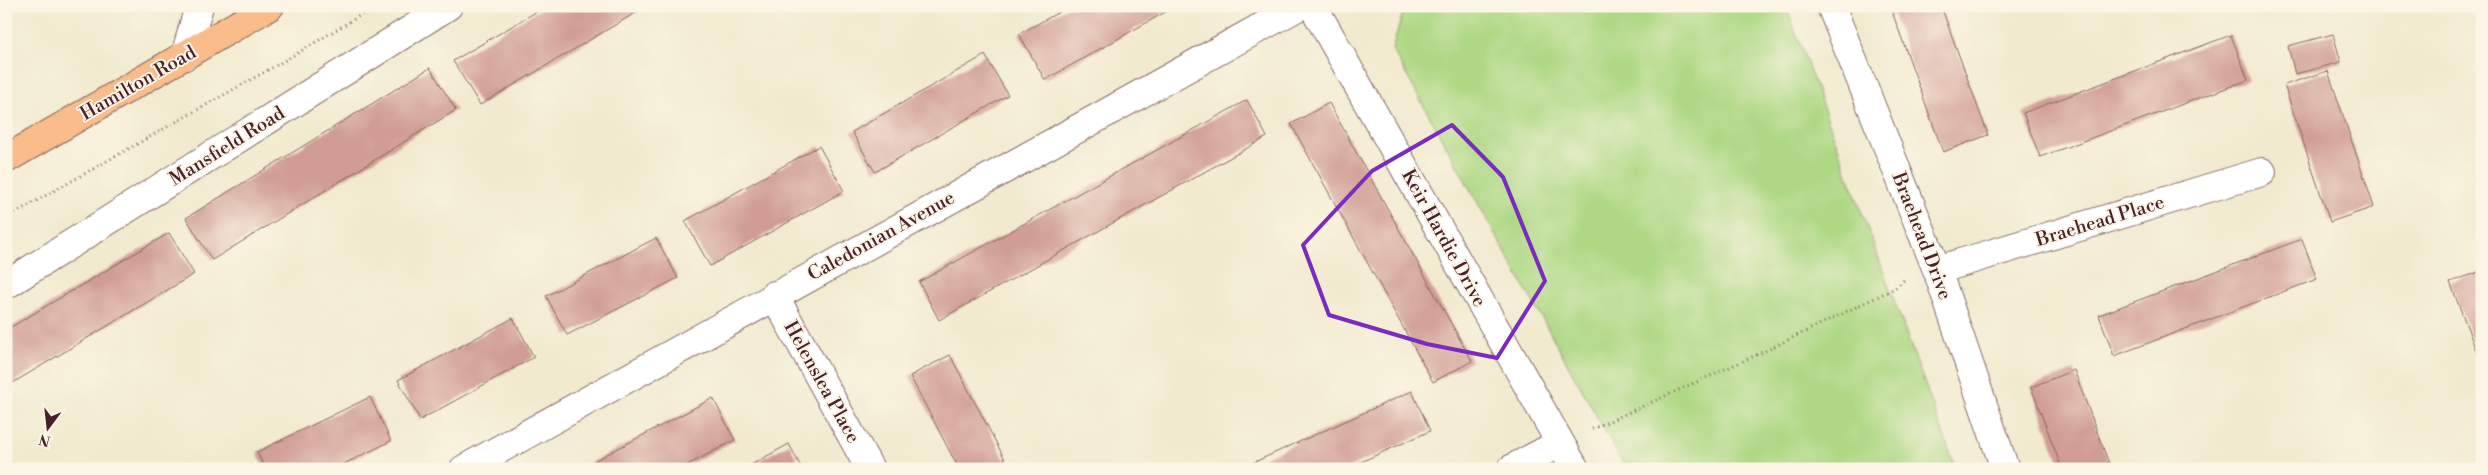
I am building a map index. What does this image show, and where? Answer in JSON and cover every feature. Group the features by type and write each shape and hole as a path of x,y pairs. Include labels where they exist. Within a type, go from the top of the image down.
{"main road":[{"name":"Hamilton Road","path":"6,159 270,6"}],"street":[{"path":"185,56 199,6"},
{"name":"Mansfield Road","path":"6,285 448,6"},
{"name":"Caledonian Avenue","path":"464,469 774,295 1299,6"},
{"name":"Keir Hardie Drive","path":"1313,6 1575,469"},
{"name":"Braehead Drive","path":"1831,6 1934,262 2005,469"},
{"name":"Braehead Place","path":"1934,262 2262,172"},
{"name":"Helenslea Place","path":"774,295 870,469"},
{"path":"1511,469 1560,443"}],"path":[{"path":"6,218 284,61 376,6"},
{"path":"1560,443 1763,352 1895,288 1934,262"}],"highlighted area":[{"path":"1452,125 1503,177 1545,281 1497,358 1427,344 1329,315 1303,245 1372,171"}],"green space":[{"path":"1405,6 1786,6 1956,469 1626,469 1392,49"}],"building":[{"path":"546,6 647,6 480,105 453,61"},
{"path":"1070,6 1176,6 1045,80 1019,34"},
{"path":"1890,6 1941,6 1988,135 1943,152"},
{"path":"2333,34 2341,62 2295,74 2288,46"},
{"path":"2231,35 2248,80 2040,157 2023,113"},
{"path":"985,55 1008,95 875,172 852,132"},
{"path":"430,68 456,110 212,260 186,218"},
{"path":"2328,71 2374,207 2330,222 2284,85"},
{"path":"1247,100 1267,137 939,320 919,282"},
{"path":"1329,103 1472,361 1433,382 1291,124"},
{"path":"819,146 844,191 710,266 685,221"},
{"path":"169,233 194,274 6,387 6,330"},
{"path":"656,238 678,278 567,335 546,296"},
{"path":"2302,239 2317,279 2114,356 2099,315"},
{"path":"2482,271 2482,366 2450,282"},
{"path":"513,318 534,357 420,420 398,380"},
{"path":"950,355 1010,469 959,469 910,376"},
{"path":"2074,370 2111,469 2062,469 2031,387"},
{"path":"1412,391 1430,431 1345,469 1239,469"},
{"path":"370,397 391,441 334,469 265,469 257,452"},
{"path":"713,398 735,440 680,469 579,469"},
{"path":"789,444 802,469 750,469 749,466"}]}
